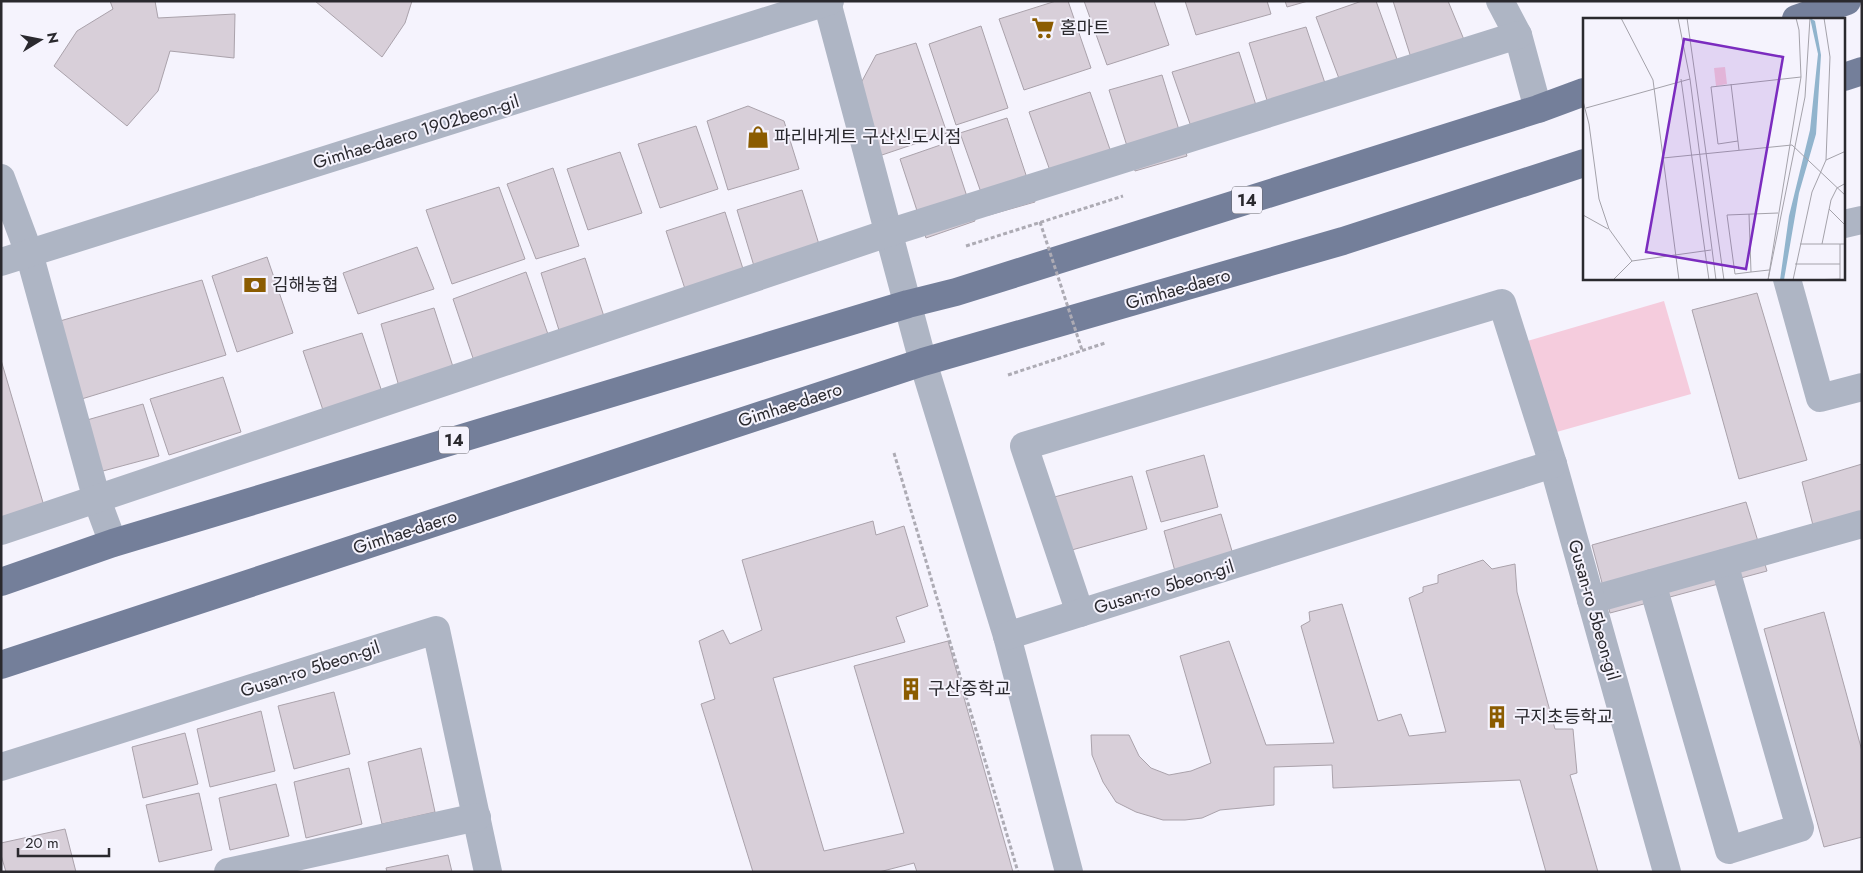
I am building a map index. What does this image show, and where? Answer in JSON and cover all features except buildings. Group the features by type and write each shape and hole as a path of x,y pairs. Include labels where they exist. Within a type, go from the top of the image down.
{"main road":[{"path":"1799,18 1847,1"},
{"path":"1846,76 1862,71"},
{"name":"14","path":"1,582 113,543 908,304 956,292 1538,109 1583,92"},
{"name":"Gimhae-daero","path":"1,664 923,362 1343,241 1583,163"}],"street":[{"path":"1500,1 1518,35 1538,109"},
{"path":"829,2 923,362 1007,636 1069,872"},
{"name":"Gimhae-daero 1902beon-gil","path":"1,262 829,2"},
{"path":"1,531 888,233 1518,35"},
{"path":"1,178 29,253 97,500 113,543"},
{"path":"1846,224 1862,220"},
{"path":"1787,280 1820,398 1862,387"},
{"name":"Gusan-ro 5beon-gil","path":"1080,613 1024,446 1502,303 1553,464 1667,872"},
{"name":"Gusan-ro 5beon-gil","path":"1007,636 1553,464"},
{"path":"1591,600 1862,524"},
{"path":"1652,583 1729,850 1800,828 1724,563"},
{"name":"Gusan-ro 5beon-gil","path":"1,767 436,630 488,872"},
{"path":"228,872 477,817"}],"path":[{"path":"966,246 1123,196"},
{"path":"1040,222 1082,350"},
{"path":"1008,375 1109,341"},
{"path":"894,453 1018,872"}],"shaded area":[{"path":"1664,301 1691,394 1546,435 1517,344"}],"place":[{"name":"홈마트","path":"1043,28"},
{"name":"파리바게트 구산신도시점","path":"758,137"},
{"name":"김해농협","path":"255,285"},
{"name":"구산중학교","path":"911,689"},
{"name":"구지초등학교","path":"1497,717"}]}
